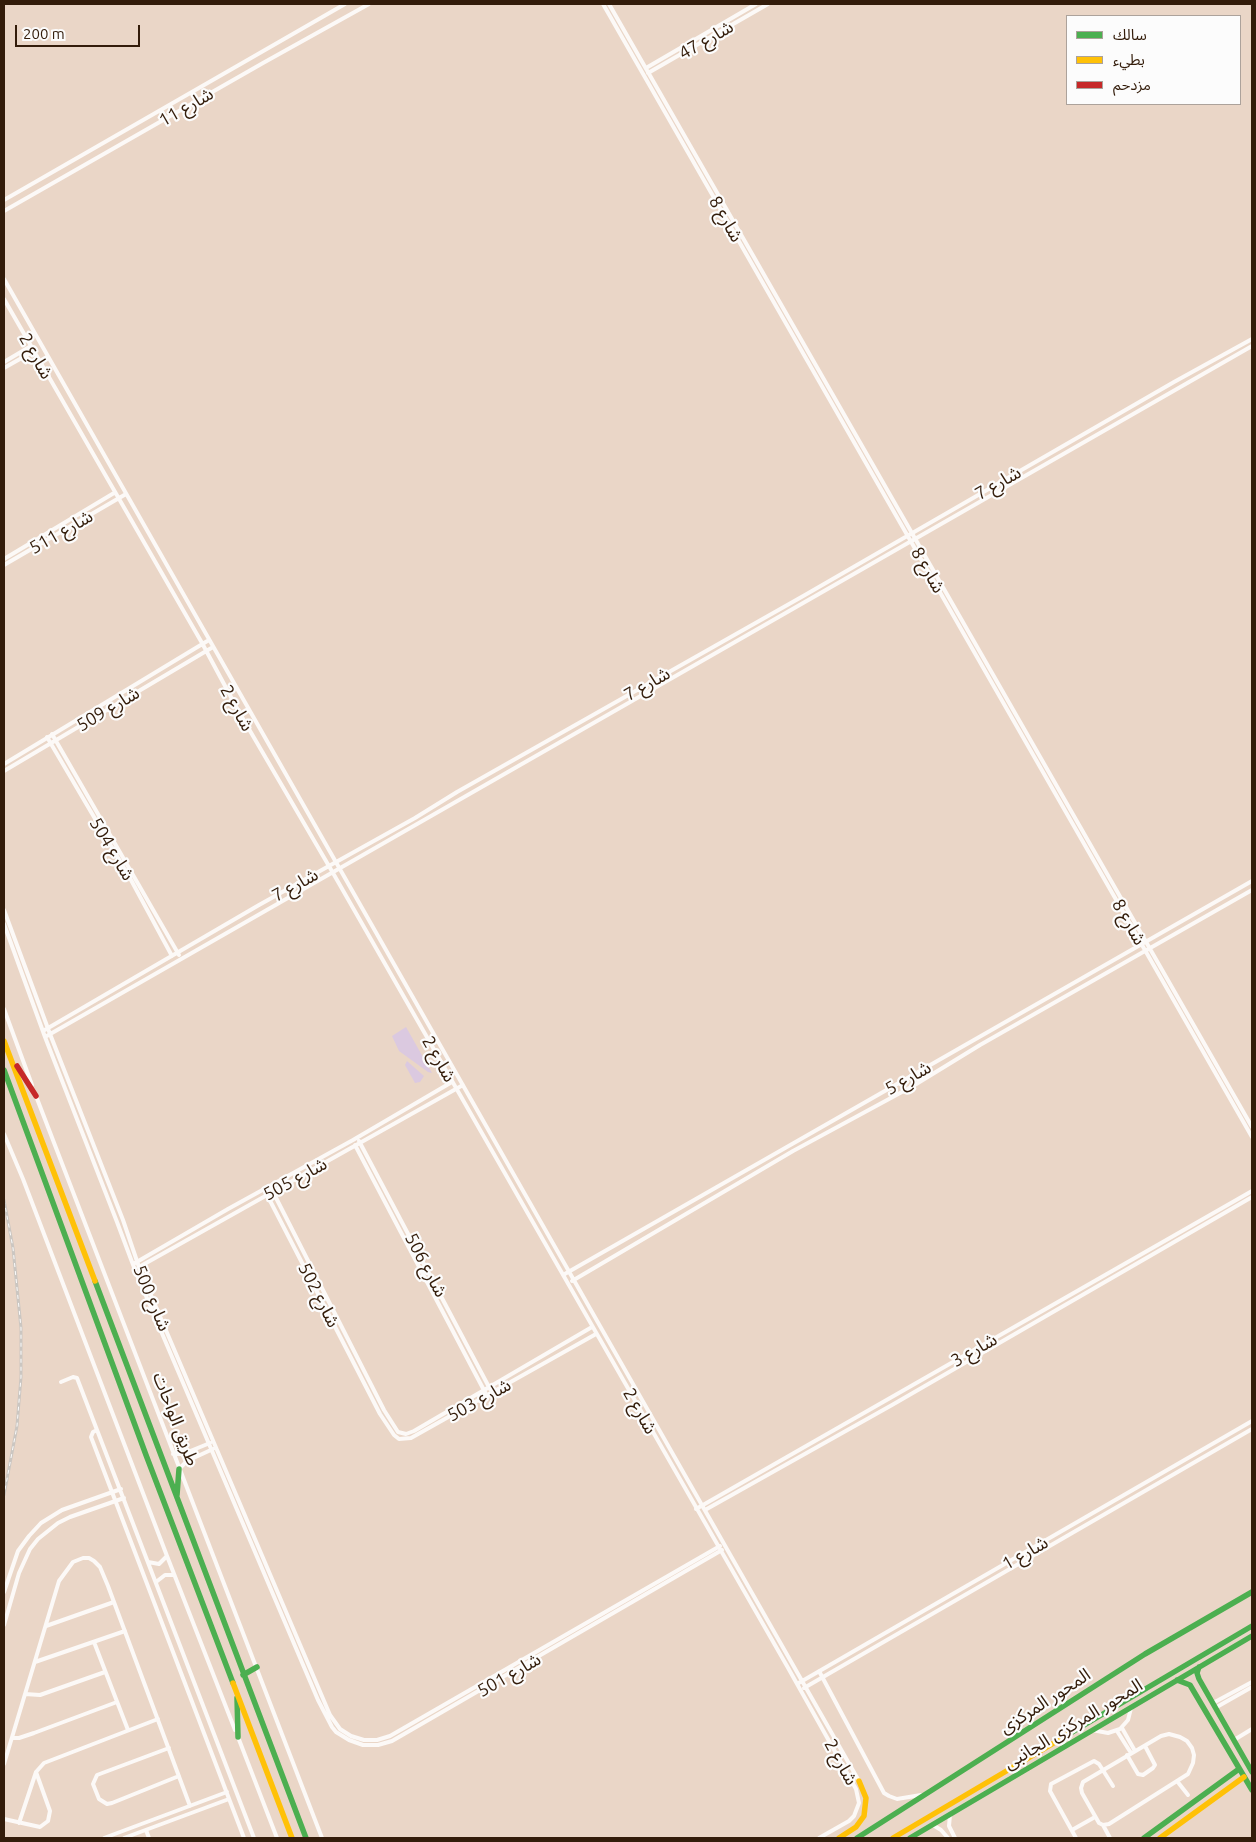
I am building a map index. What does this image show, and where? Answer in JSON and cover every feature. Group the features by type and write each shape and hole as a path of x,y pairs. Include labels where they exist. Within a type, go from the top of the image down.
{"main road":[{"name":"طريق الواحات","path":"4,1041 306,1838"},
{"path":"9,1054 36,1096"},
{"path":"4,1070 146,1454 292,1838"},
{"path":"176,1497 179,1468"},
{"name":"المحور المركزى","path":"856,1838 928,1794 1145,1654 1252,1592"},
{"path":"893,1838 1252,1626"},
{"name":"المحور المركزى الجانبى","path":"910,1838 1252,1636"},
{"path":"1199,1667 1198,1676 1203,1686 1252,1772"},
{"path":"243,1674 257,1668"},
{"path":"1177,1680 1187,1682 1194,1690 1252,1790"},
{"path":"1194,1690 1203,1686"},
{"path":"237,1691 238,1737"},
{"path":"1146,1838 1240,1769"},
{"path":"1160,1838 1244,1777"},
{"path":"839,1838 856,1827 864,1816 866,1798 859,1780"}],"street":[{"name":"شارع 11","path":"4,200 345,4"},
{"name":"شارع 11","path":"4,211 369,4"},
{"name":"شارع 8","path":"603,4 911,541 1252,1127"},
{"name":"شارع 8","path":"609,4 915,538 1144,943"},
{"name":"شارع 47","path":"642,73 756,4"},
{"name":"شارع 47","path":"647,70 768,4"},
{"path":"190,92 195,102"},
{"name":"شارع 2","path":"4,279 859,1780"},
{"name":"شارع 2","path":"4,299 720,1549 857,1792 858,1806 856,1813 849,1821 819,1838"},
{"name":"شارع 7","path":"43,1031 456,792 1252,339"},
{"path":"4,362 31,346"},
{"name":"شارع 7","path":"45,1037 1252,346"},
{"path":"4,368 43,348"},
{"name":"شارع 511","path":"4,559 114,493"},
{"name":"شارع 511","path":"4,565 126,494"},
{"name":"شارع 509","path":"4,764 209,640"},
{"name":"شارع 509","path":"5,770 213,647"},
{"path":"125,690 129,696"},
{"path":"238,710 247,706"},
{"name":"شارع 504","path":"52,734 108,838"},
{"name":"شارع 504","path":"47,737 181,959"},
{"path":"4,764 5,770"},
{"name":"شارع 5","path":"563,1275 1252,881"},
{"name":"شارع 5","path":"568,1283 793,1151 894,1096 1252,890"},
{"name":"شارع 500","path":"4,910 30,997 135,1263"},
{"name":"شارع 504","path":"157,921 175,962"},
{"name":"شارع 500","path":"4,924 35,995 123,1220 137,1269 211,1450 311,1682"},
{"name":"شارع 8","path":"1148,949 1252,1137"},
{"path":"30,997 35,995"},
{"name":"طريق الواحات","path":"4,1009 173,1454 322,1838"},
{"name":"شارع 505","path":"135,1263 452,1082"},
{"name":"شارع 505","path":"137,1269 272,1191 463,1085"},
{"path":"890,1089 894,1096"},
{"path":"4,1134 277,1838"},
{"name":"شارع 506","path":"358,1137 492,1393"},
{"name":"شارع 506","path":"353,1140 487,1396"},
{"name":"شارع 502","path":"270,1186 362,1364 376,1401"},
{"name":"شارع 502","path":"264,1189 356,1368 376,1401"},
{"name":"شارع 3","path":"696,1509 1252,1191"},
{"name":"شارع 3","path":"699,1514 892,1405 1252,1196"},
{"name":"شارع 500","path":"137,1269 217,1448 316,1679"},
{"name":"شارع 503","path":"376,1401 395,1429 402,1434 414,1431 592,1327"},
{"name":"شارع 503","path":"376,1401 389,1428 399,1438 411,1438 596,1334"},
{"path":"463,1349 468,1346"},
{"path":"356,1368 362,1364"},
{"path":"61,1382 73,1377 77,1378 254,1838"},
{"path":"195,1412 200,1410"},
{"path":"442,1414 446,1419"},
{"name":"شارع 1","path":"797,1684 1252,1421"},
{"name":"شارع 1","path":"800,1690 1252,1429"},
{"path":"97,1430 93,1432 91,1437 244,1838"},
{"path":"173,1454 185,1454 214,1442"},
{"path":"179,1468 187,1461 217,1448"},
{"path":"1161,1474 1164,1479"},
{"path":"4,1592 18,1551 28,1536 41,1523 62,1510 120,1489"},
{"path":"4,1625 19,1573 30,1550 38,1539 58,1523 124,1498"},
{"path":"234,1503 239,1501"},
{"path":"246,1532 252,1530"},
{"name":"شارع 501","path":"334,1725 358,1738 377,1740 390,1736 725,1546"},
{"path":"148,1562 159,1564 167,1556"},
{"path":"4,1764 59,1581 68,1566 83,1558 94,1561 100,1568 190,1806"},
{"path":"156,1582 165,1575 174,1575"},
{"path":"982,1577 986,1583"},
{"path":"46,1626 114,1602"},
{"path":"278,1605 282,1603"},
{"path":"35,1662 125,1631"},
{"path":"94,1642 128,1730"},
{"path":"819,1671 884,1793 897,1799 928,1794"},
{"path":"25,1694 40,1695 106,1672"},
{"path":"316,1679 334,1725 311,1682 316,1679"},
{"path":"1214,1706 1252,1682"},
{"path":"1214,1706 1252,1687"},
{"path":"12,1738 19,1738 34,1733 117,1702"},
{"path":"1092,1730 1108,1733 1117,1731 1128,1720 1131,1707"},
{"path":"19,1823 36,1772 40,1767 50,1760 158,1719"},
{"path":"1122,1728 1138,1774 1143,1775 1155,1765 1144,1746"},
{"path":"1234,1740 1252,1729"},
{"path":"1117,1731 1131,1753"},
{"path":"1102,1825 1110,1824 1188,1774 1194,1763 1193,1751 1187,1741 1177,1735 1161,1736 1085,1780 1081,1786 1082,1793 1095,1817 1110,1838"},
{"path":"169,1748 97,1775 93,1784 99,1799 107,1804 179,1776"},
{"path":"1076,1838 1050,1791 1050,1786 1092,1762 1098,1762 1113,1786"},
{"path":"217,1768 226,1765"},
{"path":"4,1818 40,1827 48,1821 50,1816 36,1772"},
{"path":"1178,1782 1188,1795"},
{"path":"104,1838 226,1792"},
{"path":"124,1838 229,1799"},
{"path":"950,1814 949,1826 954,1838"},
{"path":"1072,1830 1095,1817"},
{"path":"933,1825 942,1830 948,1838"},
{"path":"146,1830 149,1838"}],"shaded area":[{"path":"406,1027 432,1073 399,1051 392,1036"},
{"path":"407,1061 424,1076 420,1082 415,1083 405,1065"}],"railway":[{"path":"4,1200 13,1248 21,1328 21,1377 17,1426 4,1495"}],"traffic: fast":[{"path":"4,1070 146,1455 233,1683"},
{"path":"95,1281 306,1838"},
{"path":"177,1495 179,1469"},
{"path":"857,1838 1145,1654 1252,1592"},
{"path":"1069,1734 1252,1626"},
{"path":"910,1838 1252,1636"},
{"path":"243,1675 257,1667"},
{"path":"1199,1667 1197,1673 1199,1679 1252,1772"},
{"path":"1177,1680 1190,1685 1252,1790"},
{"path":"237,1698 238,1737"},
{"path":"1144,1838 1239,1769"}],"traffic: slow":[{"path":"4,1041 95,1281"},
{"path":"233,1683 292,1838"},
{"path":"893,1838 1069,1734"},
{"path":"1160,1838 1244,1777"},
{"path":"839,1838 856,1827 864,1816 866,1798 859,1781"}],"traffic: jam":[{"path":"17,1066 36,1096"}]}
